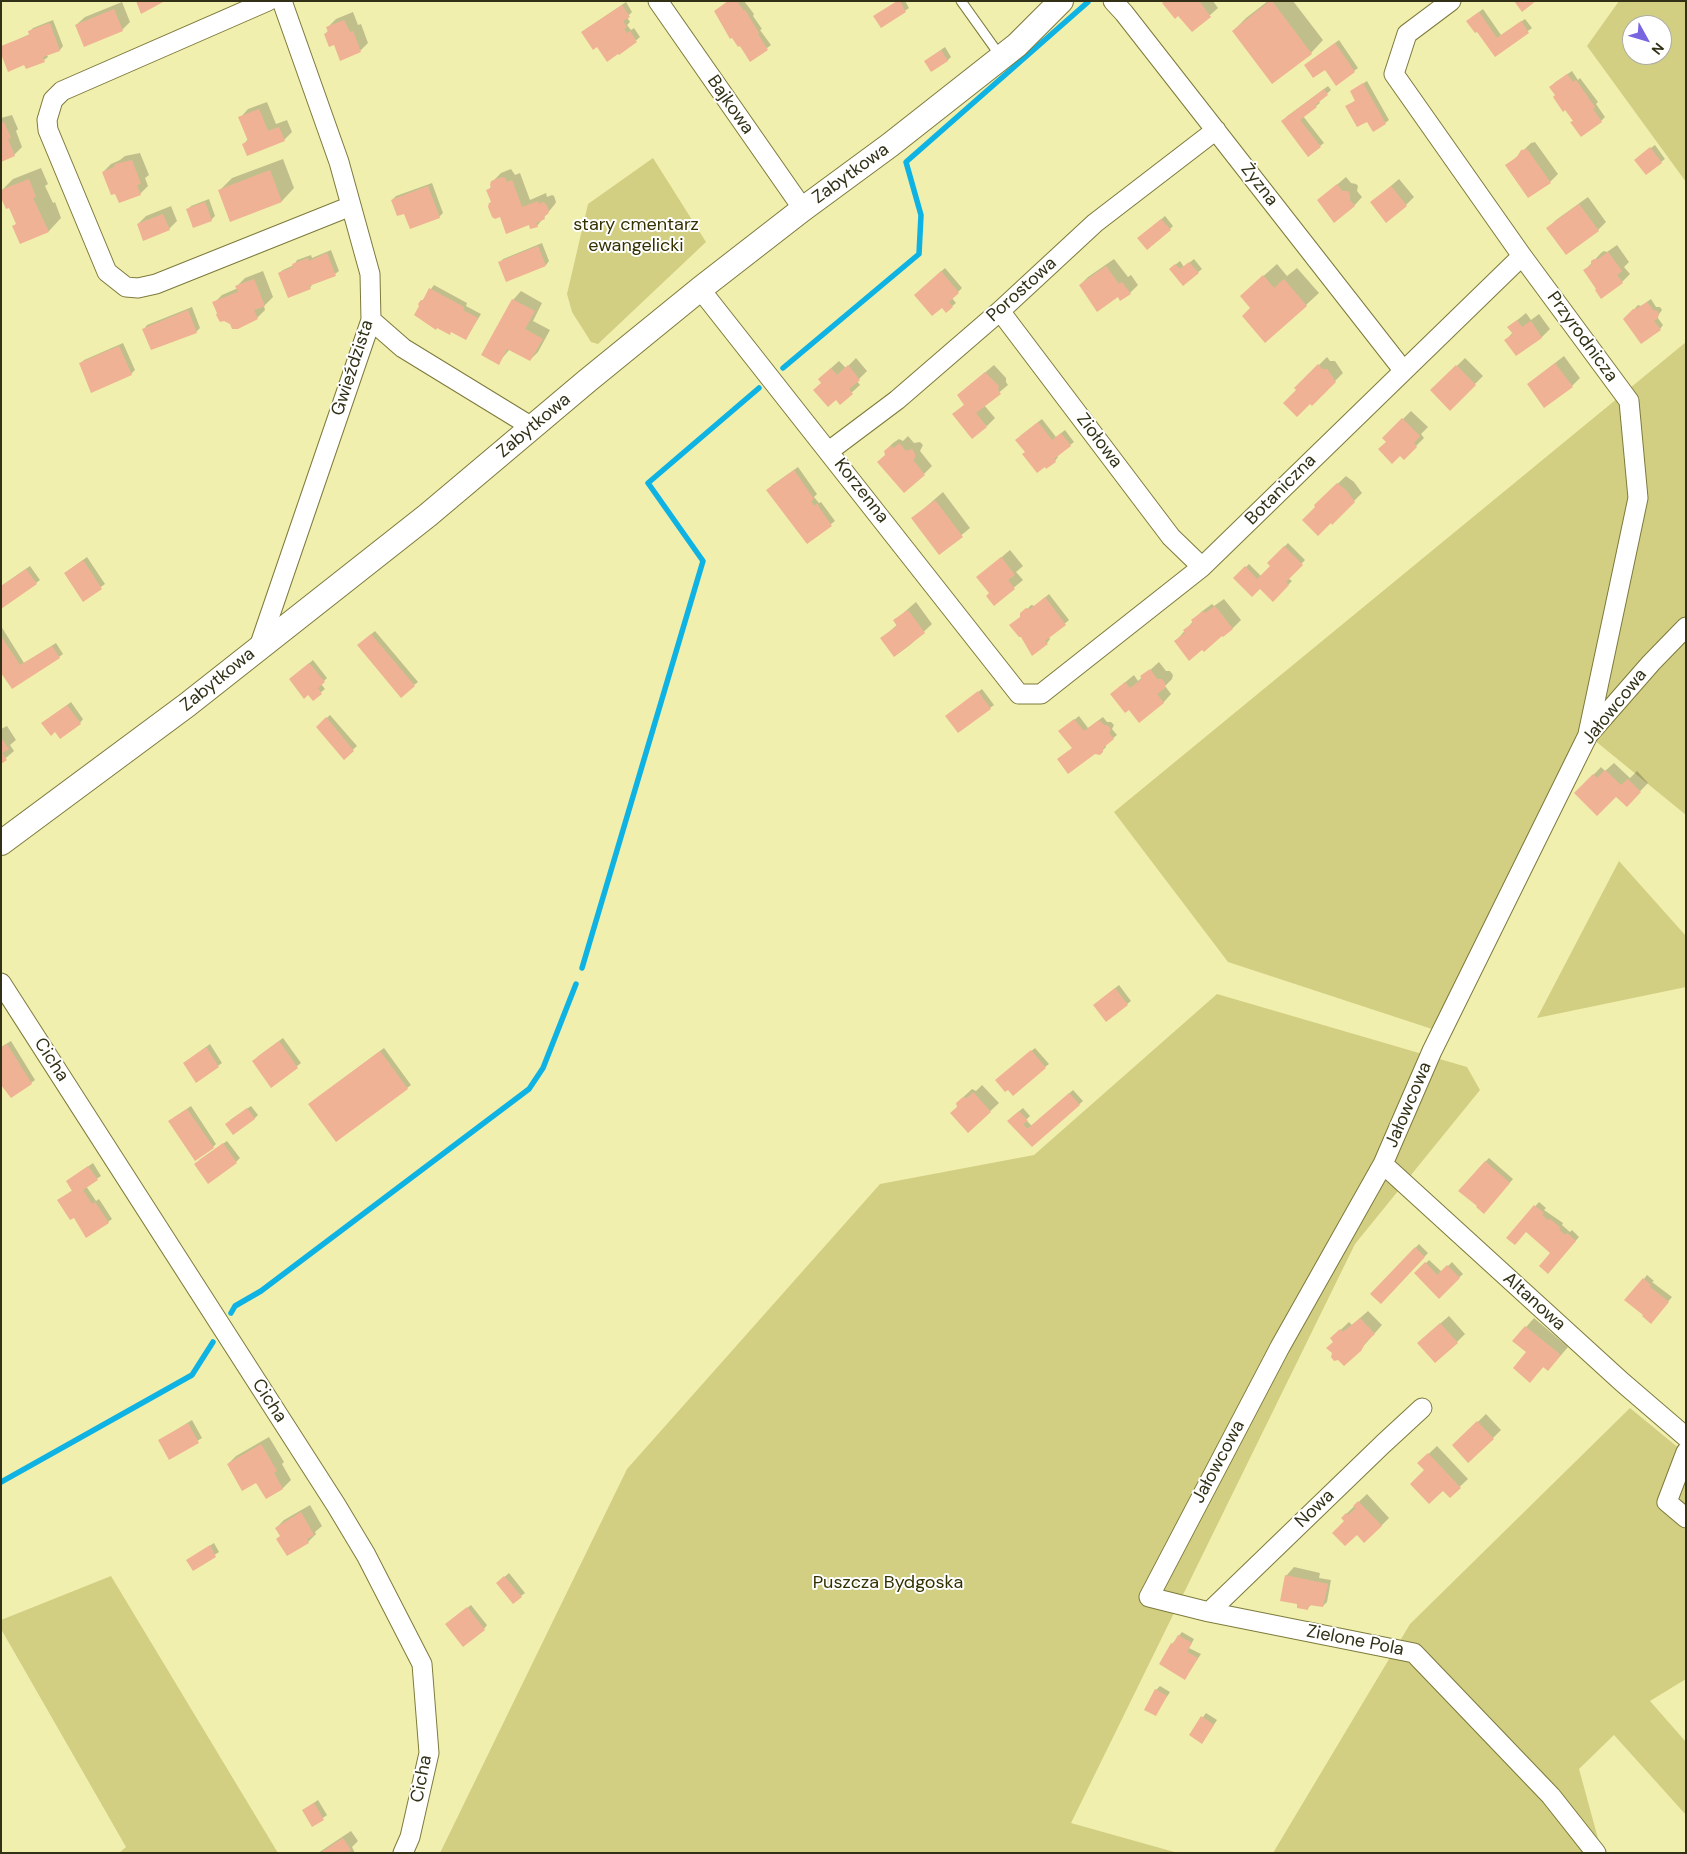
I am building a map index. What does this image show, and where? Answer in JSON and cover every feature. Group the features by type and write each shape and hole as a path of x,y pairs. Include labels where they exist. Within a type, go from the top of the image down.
{"street":[{"path":"268,1 62,91 53,100 47,120 48,130 106,272 126,287 138,288 156,284 351,206"},
{"name":"Gwieździsta","path":"259,647 371,320 370,274 339,162 282,1"},
{"name":"Bajkowa","path":"658,1 803,209"},
{"name":"Zabytkowa","path":"1,843 187,705 428,515 700,289 803,209 890,146 1001,58 1017,45 1061,1"},
{"name":"Żyzna","path":"1113,1 1403,370"},
{"name":"Przyrodnicza","path":"1451,1 1407,34 1394,74 1522,256 1629,401 1638,498 1588,735"},
{"name":"Porostowa","path":"829,451 897,400 1000,311 1095,223 1216,130"},
{"name":"Botaniczna","path":"1019,694 1041,694 1202,567 1522,256"},
{"name":"Korzenna","path":"700,289 1019,694"},
{"name":"Ziołowa","path":"1000,311 1172,537 1202,567"},
{"path":"371,320 403,348 532,427"},
{"name":"Jałowcowa","path":"1148,1597 1280,1347 1383,1164 1432,1051 1588,735 1651,663 1686,627"},
{"name":"Cicha","path":"1,983 346,1522 366,1555 422,1664 428,1753 410,1837 403,1853"},
{"name":"Altanowa","path":"1383,1164 1622,1382 1686,1437"},
{"name":"Nowa","path":"1209,1612 1422,1408"},
{"path":"1686,1452 1667,1502 1686,1518"},
{"name":"Zielone Pola","path":"1148,1597 1209,1612 1414,1653 1551,1796 1596,1853"}],"lane":[{"path":"961,1 1001,58"}],"green space":[{"path":"1619,1 1686,1 1686,182 1587,46"},
{"name":"stary cmentarz ewangelicki","path":"653,158 706,242 598,344 591,342 572,312 567,294 588,204"},
{"path":"1686,342 1686,815 1588,735 1435,1030 1228,962 1114,812"},
{"path":"1619,861 1686,936 1686,987 1537,1018"},
{"name":"Puszcza Bydgoska","path":"1217,994 1467,1067 1480,1090 1355,1244 1071,1823 1178,1853 440,1853 627,1469 880,1184 1034,1155"},
{"path":"1630,1408 1686,1454 1686,1679 1650,1701 1686,1742 1686,1815 1614,1735 1579,1769 1602,1853 1273,1853 1410,1624"},
{"path":"111,1576 278,1853 119,1853 126,1847 1,1629 1,1620"}],"building":[{"path":"136,1 165,1 141,14"},
{"path":"728,1 737,1 745,10 768,50 750,62 740,46 738,47 732,38 730,39 714,11"},
{"path":"900,1 906,12 881,28 873,16"},
{"path":"1165,1 1199,1 1211,17 1192,32 1178,16 1175,19 1162,3"},
{"path":"1272,1 1312,54 1272,84 1232,31"},
{"path":"1514,1 1536,1 1522,12"},
{"path":"622,5 630,17 623,21 627,27 624,29 627,33 630,31 637,42 607,62 597,47 593,50 581,32"},
{"path":"114,9 123,31 84,47 75,25"},
{"path":"1479,12 1497,38 1521,21 1529,33 1495,57 1477,32 1475,33 1466,21"},
{"path":"344,20 350,32 353,31 361,52 340,61 334,45 329,47 324,34 328,32 326,27"},
{"path":"50,23 60,51 43,57 45,62 26,69 24,65 8,72 1,54 1,46 29,35 28,31"},
{"path":"1335,43 1355,72 1336,86 1325,70 1313,78 1304,65"},
{"path":"941,50 948,61 931,72 924,61"},
{"path":"1567,74 1573,82 1576,80 1595,107 1593,109 1602,122 1581,137 1570,122 1573,121 1565,110 1563,112 1553,97 1555,95 1549,87"},
{"path":"1363,83 1386,124 1373,132 1367,122 1357,127 1345,106 1355,101 1350,91"},
{"path":"1324,89 1328,95 1315,105 1317,107 1300,120 1321,147 1308,157 1281,121"},
{"path":"259,109 268,131 279,127 285,141 247,156 242,144 248,141 238,117"},
{"path":"4,122 11,138 8,139 15,156 1,162 1,123"},
{"path":"1650,147 1662,163 1646,175 1634,160"},
{"path":"1527,149 1551,183 1528,198 1505,165 1517,157 1521,150"},
{"path":"132,160 141,184 137,185 141,195 119,203 115,194 111,195 102,172 114,167 115,164"},
{"path":"270,170 282,202 230,222 218,190"},
{"path":"502,177 507,182 512,180 522,207 538,201 539,204 543,202 546,204 549,211 548,214 544,216 545,219 536,223 538,227 530,229 529,225 506,234 500,217 495,219 492,217 488,207 491,202 486,190 491,188 491,181"},
{"path":"29,179 36,197 33,198 49,232 20,244 12,226 16,224 9,208 6,209 1,198 1,190"},
{"path":"1337,184 1342,191 1348,191 1350,200 1355,206 1334,223 1317,200"},
{"path":"428,186 440,218 410,229 404,214 397,216 391,200"},
{"path":"1391,186 1407,206 1386,223 1370,202"},
{"path":"205,202 212,221 193,228 186,209"},
{"path":"1579,204 1599,231 1566,255 1546,228"},
{"path":"163,214 170,230 143,241 137,224"},
{"path":"1161,219 1171,230 1147,250 1137,238"},
{"path":"538,246 546,266 506,282 498,262"},
{"path":"1608,252 1622,271 1617,275 1623,283 1601,299 1583,270 1591,265 1591,261 1598,259"},
{"path":"327,253 336,276 309,286 311,289 288,298 278,273 293,267 292,264 308,258 309,261"},
{"path":"1189,262 1199,273 1183,286 1169,269 1175,264 1180,269"},
{"path":"1106,266 1119,284 1122,282 1131,294 1120,301 1118,297 1097,312 1079,285"},
{"path":"941,271 959,293 949,302 953,307 946,313 942,308 932,316 914,295"},
{"path":"1263,275 1274,288 1284,279 1307,306 1265,343 1242,316 1250,308 1240,296"},
{"path":"254,279 265,306 254,310 258,319 238,329 232,329 230,324 224,321 220,322 212,302 238,292 235,286"},
{"path":"429,288 464,307 463,310 478,318 466,340 451,332 450,335 437,328 436,330 414,315 419,306 418,304 423,300"},
{"path":"512,299 535,311 525,329 543,339 530,361 507,349 499,365 481,355"},
{"path":"1647,302 1659,314 1658,318 1654,321 1661,330 1641,344 1623,319 1633,309"},
{"path":"188,310 197,333 151,350 142,329"},
{"path":"1517,320 1522,327 1531,321 1542,338 1516,356 1504,340 1513,334 1507,327"},
{"path":"119,346 132,375 91,393 79,363"},
{"path":"1555,363 1573,387 1544,408 1527,384"},
{"path":"1318,364 1322,369 1327,369 1336,382 1312,406 1310,404 1297,417 1283,403 1296,390 1294,388"},
{"path":"848,365 860,380 849,389 853,394 840,405 836,400 828,407 813,390 821,383 818,379 831,368 837,375"},
{"path":"1456,365 1476,385 1450,411 1430,390"},
{"path":"985,372 999,386 998,390 1001,394 976,413 987,427 972,439 952,414 964,405 957,395"},
{"path":"1402,418 1420,436 1414,443 1417,447 1404,460 1400,456 1392,464 1378,449 1386,442 1382,438"},
{"path":"1038,422 1052,440 1061,433 1071,446 1054,459 1056,462 1037,473 1022,454 1025,452 1015,440"},
{"path":"899,443 906,451 912,449 915,454 913,460 925,475 904,493 877,462 885,455 884,451 890,446 894,448"},
{"path":"794,470 814,499 811,501 814,506 818,503 818,506 832,526 807,544 766,490"},
{"path":"1337,483 1346,490 1355,502 1318,536 1302,520 1315,507 1314,505"},
{"path":"935,500 963,537 939,555 911,518"},
{"path":"1284,546 1303,565 1286,582 1289,585 1273,602 1260,589 1252,597 1233,578 1245,566 1257,579 1270,566 1267,563"},
{"path":"1001,557 1015,575 1008,580 1015,589 994,606 986,596 989,593 976,577"},
{"path":"83,560 102,589 83,602 64,573"},
{"path":"26,569 37,584 1,609 1,586"},
{"path":"1045,597 1066,625 1045,641 1048,644 1032,656 1021,637 1009,625 1020,617 1020,613 1026,608 1030,609"},
{"path":"1215,606 1233,629 1204,652 1202,650 1189,661 1174,641 1185,633 1183,630 1193,623 1191,620 1203,611 1205,613"},
{"path":"908,610 925,633 894,657 880,638 897,626 893,620"},
{"path":"371,634 415,686 401,698 357,645"},
{"path":"1,636 20,665 52,646 60,658 12,689 1,673"},
{"path":"309,663 325,682 318,688 322,694 313,701 308,695 304,699 289,679"},
{"path":"1150,669 1157,679 1162,679 1165,683 1165,688 1157,694 1164,703 1139,723 1129,710 1125,713 1110,694 1125,682 1130,688 1142,679 1140,676"},
{"path":"978,691 991,709 958,733 945,716"},
{"path":"67,705 81,724 60,739 55,732 51,736 41,723"},
{"path":"326,717 354,751 344,760 316,727"},
{"path":"1074,719 1084,731 1099,720 1111,729 1109,733 1114,739 1103,748 1103,752 1100,755 1095,754 1068,774 1057,759 1072,748 1058,731"},
{"path":"1,738 9,749 2,753 7,760 1,764"},
{"path":"1605,770 1621,785 1628,779 1641,792 1627,807 1616,797 1597,816 1574,793 1593,774 1597,778"},
{"path":"1115,988 1128,1005 1106,1022 1093,1005"},
{"path":"279,1041 298,1068 271,1088 252,1061"},
{"path":"7,1044 32,1084 11,1098 1,1085 1,1048"},
{"path":"206,1047 219,1067 196,1083 183,1063"},
{"path":"1031,1050 1046,1068 1013,1096 1008,1090 1005,1092 995,1080"},
{"path":"380,1051 408,1089 336,1142 308,1104"},
{"path":"973,1092 991,1112 968,1133 950,1113 957,1107 956,1103 963,1097 967,1098"},
{"path":"1069,1093 1080,1105 1032,1147 1007,1121 1019,1111 1028,1121 1023,1124 1027,1129"},
{"path":"247,1108 255,1119 233,1135 225,1124"},
{"path":"187,1109 214,1148 195,1161 168,1121"},
{"path":"223,1143 237,1163 208,1184 194,1164"},
{"path":"1485,1161 1510,1183 1484,1214 1458,1191"},
{"path":"88,1166 98,1180 83,1190 92,1204 95,1202 109,1223 86,1238 74,1218 70,1220 57,1200 72,1191 66,1181"},
{"path":"1534,1205 1544,1213 1542,1215 1561,1228 1559,1229 1565,1235 1567,1233 1576,1241 1548,1274 1539,1266 1550,1253 1526,1232 1515,1245 1506,1238"},
{"path":"1415,1247 1425,1257 1381,1304 1370,1294"},
{"path":"1425,1262 1437,1275 1447,1265 1460,1278 1439,1299 1414,1273"},
{"path":"1643,1278 1651,1285 1650,1287 1669,1302 1651,1324 1624,1300"},
{"path":"1360,1318 1375,1334 1366,1342 1361,1351 1344,1366 1338,1360 1334,1361 1331,1357 1332,1353 1326,1348 1333,1342 1330,1338 1340,1329 1343,1332"},
{"path":"1440,1323 1458,1343 1435,1363 1417,1343"},
{"path":"1525,1326 1561,1355 1548,1371 1543,1367 1530,1383 1513,1368 1526,1352 1512,1341"},
{"path":"1477,1421 1494,1439 1468,1463 1452,1445"},
{"path":"188,1423 199,1443 169,1460 158,1440"},
{"path":"261,1444 277,1471 274,1473 283,1489 266,1499 256,1483 242,1491 227,1464"},
{"path":"1428,1453 1461,1488 1450,1498 1443,1491 1429,1504 1410,1484 1424,1470 1417,1463"},
{"path":"1358,1501 1382,1526 1364,1543 1357,1535 1345,1546 1332,1533 1344,1521 1341,1518 1356,1508 1353,1506"},
{"path":"301,1512 314,1535 307,1539 309,1543 287,1556 276,1539 280,1536 275,1528"},
{"path":"210,1545 216,1557 193,1571 186,1560"},
{"path":"1285,1575 1328,1584 1323,1607 1309,1605 1308,1610 1297,1608 1297,1604 1280,1601"},
{"path":"504,1576 522,1597 513,1604 496,1583"},
{"path":"467,1607 485,1630 463,1647 445,1624"},
{"path":"1178,1635 1192,1643 1187,1652 1198,1658 1185,1680 1159,1664"},
{"path":"1155,1689 1167,1696 1156,1716 1144,1710"},
{"path":"1201,1716 1214,1725 1202,1744 1189,1735"},
{"path":"314,1803 324,1820 312,1827 302,1810"},
{"path":"343,1838 351,1850 346,1853 320,1853"}],"waterway":[{"path":"783,368 919,254 921,215 906,162 1088,2"},
{"path":"582,968 703,561 648,483 759,388"},
{"path":"231,1313 235,1306 261,1291 529,1089 543,1068 576,984"},
{"path":"1,1482 192,1375 213,1342"}]}
